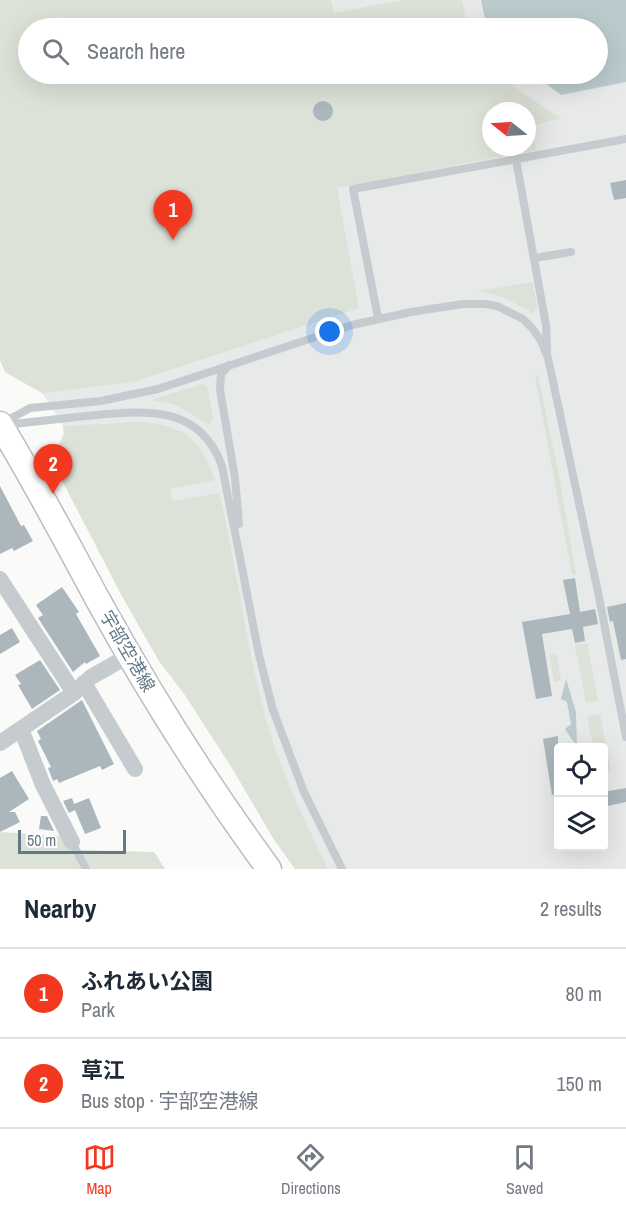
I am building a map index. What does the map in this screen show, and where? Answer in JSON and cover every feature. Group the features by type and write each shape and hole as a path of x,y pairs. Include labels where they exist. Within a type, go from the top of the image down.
{"main road":[{"name":"宇部空港線","path":"0,425 22,459 130,655 215,794 269,869"}],"street":[{"path":"0,579 135,769"},
{"path":"0,743 79,688 91,676 130,655"},
{"path":"21,729 43,785 72,842"}],"lane":[{"path":"378,318 353,189 626,139"},
{"path":"516,160 546,325 548,358 598,592 626,737"},
{"path":"534,258 571,252"},
{"path":"0,425 30,408 121,398 378,318 463,304 497,306 510,311 532,328 541,341 548,358"},
{"path":"230,365 221,374 220,390 235,478 243,564"},
{"path":"0,425 145,412 164,414 187,422 205,435 217,453 222,466 259,655 273,710 304,792 342,869"},
{"path":"72,842 86,869"}],"shaded area":[{"path":"0,0 626,0 626,869 295,869 273,838 185,695 159,661 122,596 51,459 64,434 63,426 42,393 5,372 0,360"},
{"path":"0,0 331,0 334,13 401,0 462,0 466,18 18,18 18,84 510,84 560,118 536,125 536,102 482,102 482,156 505,156 337,188 359,308 133,382 42,393 5,372 0,360"},
{"path":"481,0 626,0 626,82 561,95 546,84 608,84 608,18 485,18"},
{"path":"532,282 538,308 533,313 502,297 485,292 473,292"},
{"path":"538,375 576,574 572,575 535,376"},
{"path":"203,384 207,386 213,418 210,425 179,407 153,399"},
{"path":"140,422 179,431 196,444 210,466 215,480 170,489 172,501 219,493 260,697 268,726 287,781 328,869 295,869 273,838 185,695 159,661 122,596 51,459 64,434 63,426"},
{"path":"587,643 598,700 586,703 575,645"},
{"path":"557,654 561,680 554,682 549,655"},
{"path":"566,679 576,712 577,743 574,743 565,729 571,724 567,702 561,699"},
{"path":"600,714 606,743 592,743 587,716"},
{"path":"608,755 611,770 608,771"},
{"path":"0,832 64,836 81,850 154,852 165,869 0,869"}],"building":[{"path":"323,101 330,104 333,111 330,118 323,121 316,118 313,111 316,104"},
{"path":"626,180 626,198 614,200 610,183"},
{"path":"0,486 21,526 24,525 33,541 14,551 12,548 0,554"},
{"path":"575,578 580,612 595,609 598,624 583,627 585,641 575,643 572,629 542,634 552,696 536,699 522,622 570,614 563,580"},
{"path":"62,587 79,612 76,614 100,656 86,664 85,662 73,672 38,618 43,615 36,605"},
{"path":"626,603 626,659 621,660 613,621 610,622 607,607"},
{"path":"12,628 20,642 0,654 0,635"},
{"path":"40,660 60,690 32,709 15,675"},
{"path":"82,700 114,764 102,770 100,766 59,783 57,779 53,781 48,768 51,767 38,741 41,739 37,731"},
{"path":"558,736 558,743 554,743 554,795 552,795 543,739"},
{"path":"12,771 29,799 9,812 15,812 20,822 0,832 0,778"},
{"path":"626,788 626,802 608,806 608,791"},
{"path":"72,798 74,804 89,798 101,828 85,834 75,810 69,813 63,801"},
{"path":"41,816 47,816 54,831 39,829"}],"place":[{"name":"ふれあい公園","path":"173,240"},
{"name":"草江","path":"53,494"}]}
